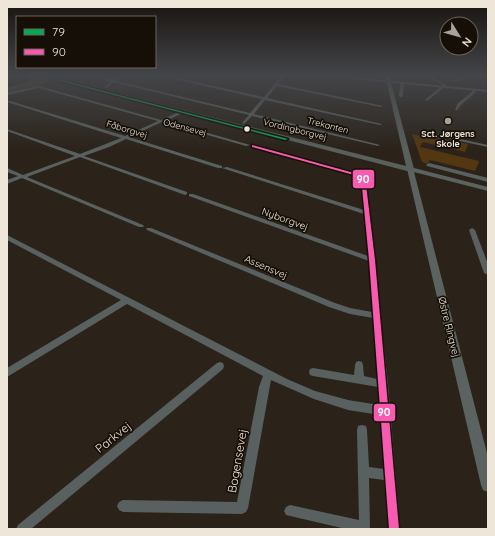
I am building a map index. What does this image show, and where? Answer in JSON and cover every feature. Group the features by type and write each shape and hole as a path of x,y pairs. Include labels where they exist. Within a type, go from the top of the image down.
{"main road":[{"name":"Vordingborgvej","path":"140,100 410,169"},
{"path":"393,100 410,169"}],"street":[{"name":"Odensevej","path":"87,100 363,176 368,213 394,529"},
{"name":"Trekanten","path":"193,100 378,145"},
{"path":"244,123 264,100"},
{"path":"270,100 380,124"},
{"path":"351,100 381,106"},
{"path":"456,109 464,100"},
{"name":"Fåborgvej","path":"7,101 368,213"},
{"path":"7,182 126,138 184,111"},
{"name":"Nyborgvej","path":"7,130 372,260"},
{"path":"438,135 488,146"},
{"path":"429,165 488,180"},
{"name":"Vordingborgvej","path":"410,169 488,189"},
{"name":"Østre Ringvej","path":"410,169 488,485"},
{"path":"7,170 141,226"},
{"name":"Assensvej","path":"149,229 332,305 350,311 377,316"},
{"path":"472,230 488,273"},
{"path":"7,237 268,374 314,395 348,406 385,411"},
{"path":"7,373 127,300"},
{"path":"359,365 360,380"},
{"name":"Parkvej","path":"22,529 220,366"},
{"path":"313,372 383,384"},
{"name":"Bogensevej","path":"123,506 242,508 264,387 268,374"},
{"path":"290,511 365,527 362,430"},
{"path":"363,471 390,476"}],"shaded area":[{"path":"412,134 434,139 436,137 468,144 465,152 423,142 420,147 479,161 475,171 430,160 427,164 422,162"}],"transit line":[{"name":"79","path":"136,100 286,139"},
{"name":"90","path":"253,146 363,176 372,260 394,529"}],"place":[{"name":"Sct. Jørgens Skole","path":"448,121"}]}
